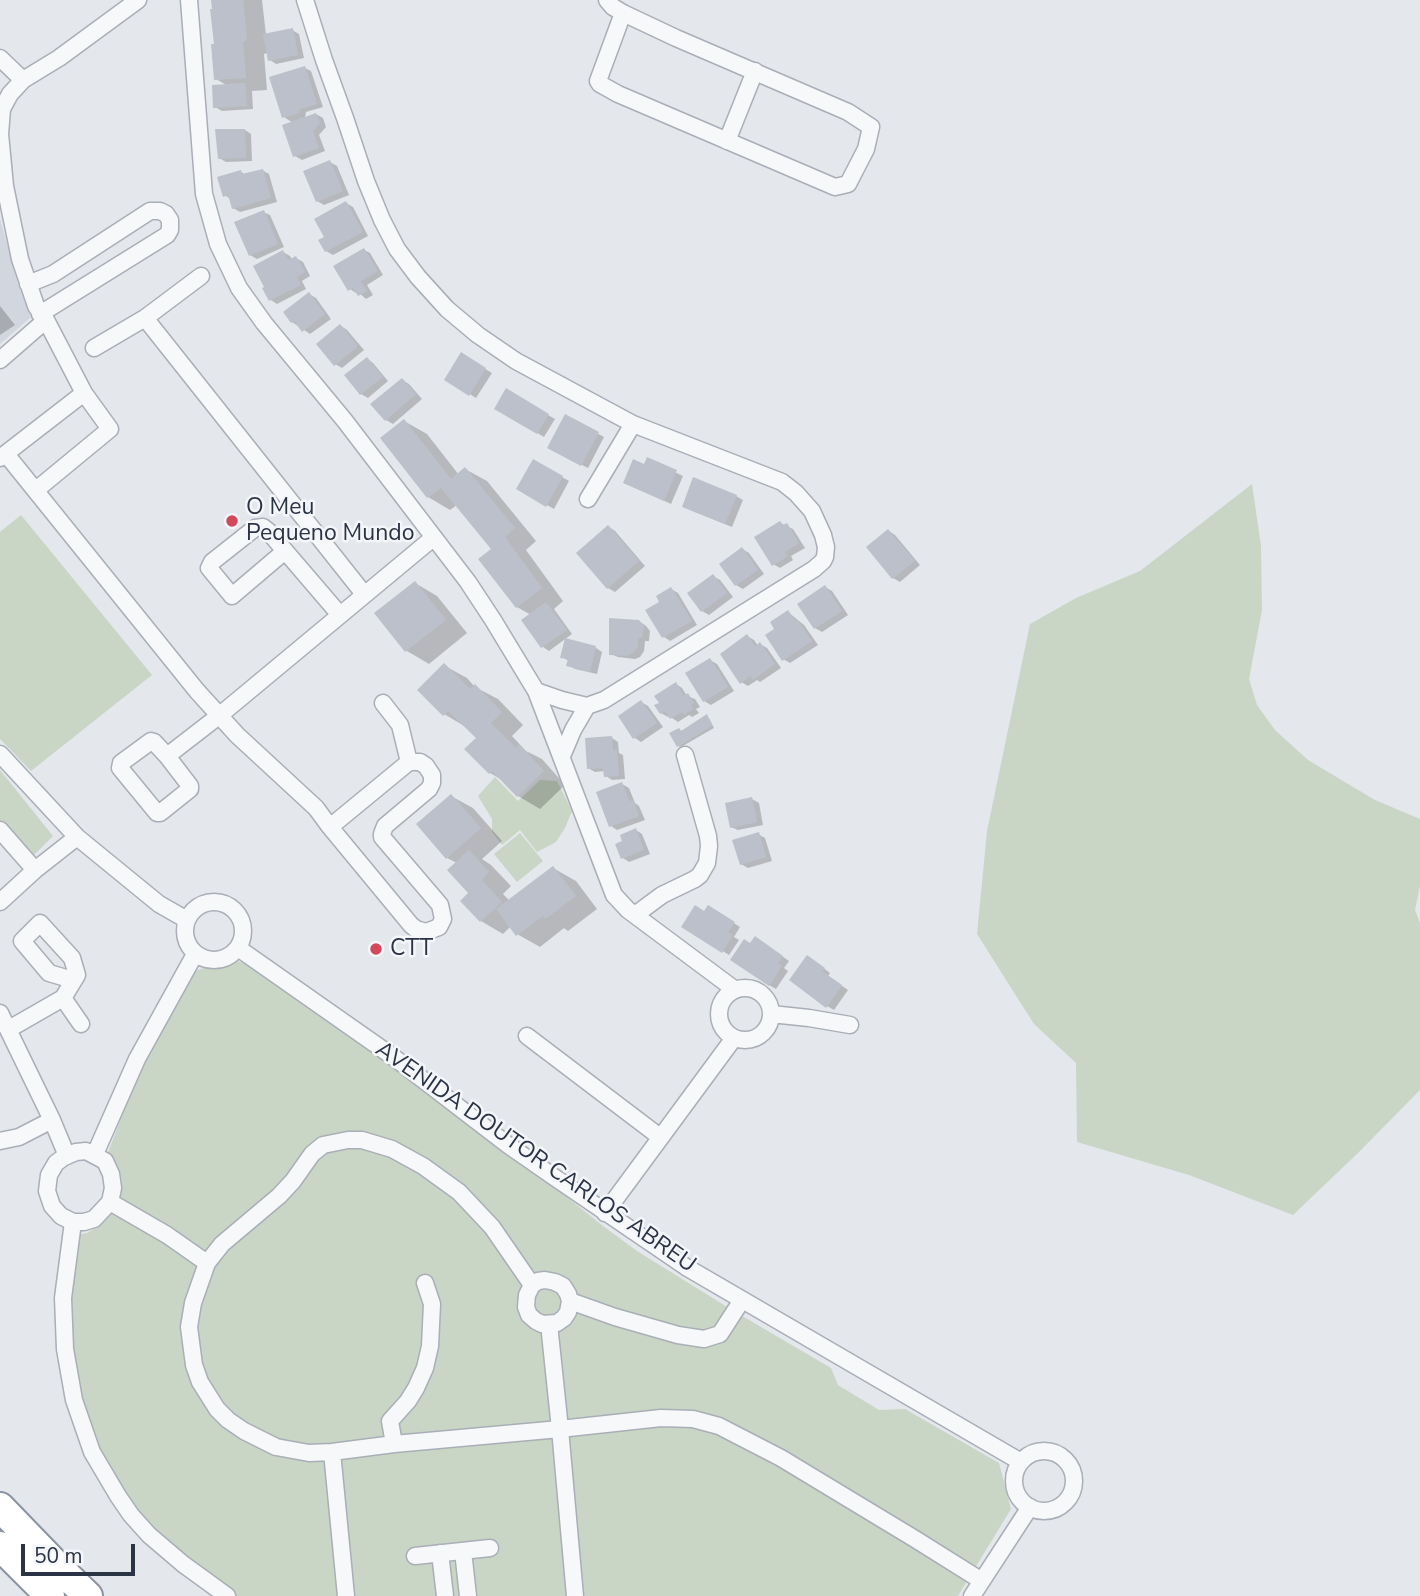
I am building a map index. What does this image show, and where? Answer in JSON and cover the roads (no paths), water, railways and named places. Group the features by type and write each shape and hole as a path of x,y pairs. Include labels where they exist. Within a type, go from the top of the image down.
{"highway":[{"path":"0,1507 88,1596"},
{"path":"0,1546 50,1596"}],"street":[{"path":"36,491 110,429 84,393 28,284 5,186 0,142 2,109 10,94 23,80 138,0"},
{"path":"189,0 204,194 211,224 227,266 246,299 345,421 468,582 493,620 536,691 611,889 635,915 734,989"},
{"path":"305,0 366,181 382,220 418,277 447,309 494,347 633,424 770,477 791,488 815,516 822,535 826,552 823,561 814,569 604,700 587,706 536,691"},
{"path":"607,0 613,8 623,13 848,112 872,127 866,149 848,184 835,187 727,142 600,84 598,81 623,13"},
{"path":"0,58 23,80"},
{"path":"727,142 755,71"},
{"path":"0,360 43,317 167,234 170,220 160,211 150,211 53,274 28,284"},
{"path":"94,348 145,318 201,276"},
{"path":"145,318 364,594"},
{"path":"84,393 3,456 36,491 197,691 237,735 316,808 330,827 411,925 421,931 436,929 442,923 440,905 382,837 385,826 427,792 432,783 432,775 426,766 420,762 409,762 330,827"},
{"path":"588,499 633,424"},
{"path":"285,551 232,596 209,568 212,562 258,527 263,527 268,531 340,615"},
{"path":"167,756 433,538"},
{"path":"383,703 400,725 409,762"},
{"path":"562,756 587,706"},
{"path":"151,741 167,756 190,789 157,813 120,765 151,741"},
{"path":"0,754 77,837 159,904 187,920"},
{"path":"635,915 662,895 695,879 706,863 708,836 685,755"},
{"path":"0,830 34,870"},
{"path":"0,902 34,870 77,837"},
{"path":"222,902 232,907 240,916 243,927 243,938 237,948 229,956 218,960 195,954 185,935 187,920 195,908 205,903 222,902"},
{"name":"AVENIDA DOUTOR CARLOS ABREU","path":"237,948 392,1056 605,1213 687,1267 1021,1462"},
{"path":"94,1154 137,1059 195,954"},
{"path":"67,1156 3,1019 63,998 72,983"},
{"path":"743,987 751,988 766,997 771,1014 766,1030 751,1040 742,1041 726,1034 718,1018 718,1009 727,994 743,987"},
{"path":"63,998 81,1024"},
{"path":"771,1014 850,1025"},
{"path":"527,1036 660,1138"},
{"path":"605,1213 734,1038"},
{"path":"0,1141 19,1137 52,1120"},
{"path":"532,1285 492,1227 441,1177 379,1144 348,1140 323,1145 302,1165 293,1181 279,1196 222,1244 207,1263 193,1303 189,1327 194,1365 207,1395 228,1420 276,1447 309,1453 662,1418 684,1418 712,1423 781,1458 982,1581"},
{"path":"86,1151 94,1154 104,1161 111,1174 113,1188 110,1202 94,1219 73,1222 61,1216 52,1206 47,1191 49,1175 56,1163 67,1156 86,1151"},
{"path":"110,1202 167,1235 207,1263"},
{"path":"73,1222 63,1298 65,1349 74,1400 92,1452 131,1515 149,1535 227,1596"},
{"path":"545,1280 563,1286 570,1301 568,1312 557,1323 536,1321 529,1315 526,1307 527,1295 532,1285 545,1280"},
{"path":"394,1444 390,1421 416,1388 425,1368 430,1346 432,1304 425,1283"},
{"path":"570,1301 678,1335 704,1339 720,1334 742,1300"},
{"path":"549,1324 575,1596"},
{"path":"1050,1450 1062,1455 1070,1464 1075,1483 1066,1502 1056,1509 1046,1511 1034,1509 1023,1502 1017,1493 1014,1478 1021,1462 1034,1452 1050,1450"},
{"path":"332,1452 346,1596"},
{"path":"972,1596 1030,1507"},
{"path":"415,1556 490,1548"},
{"path":"463,1551 468,1596"},
{"path":"440,1553 445,1596"}],"place":[{"name":"O Meu Pequeno Mundo","path":"232,521"},
{"name":"CTT","path":"376,949"}]}
